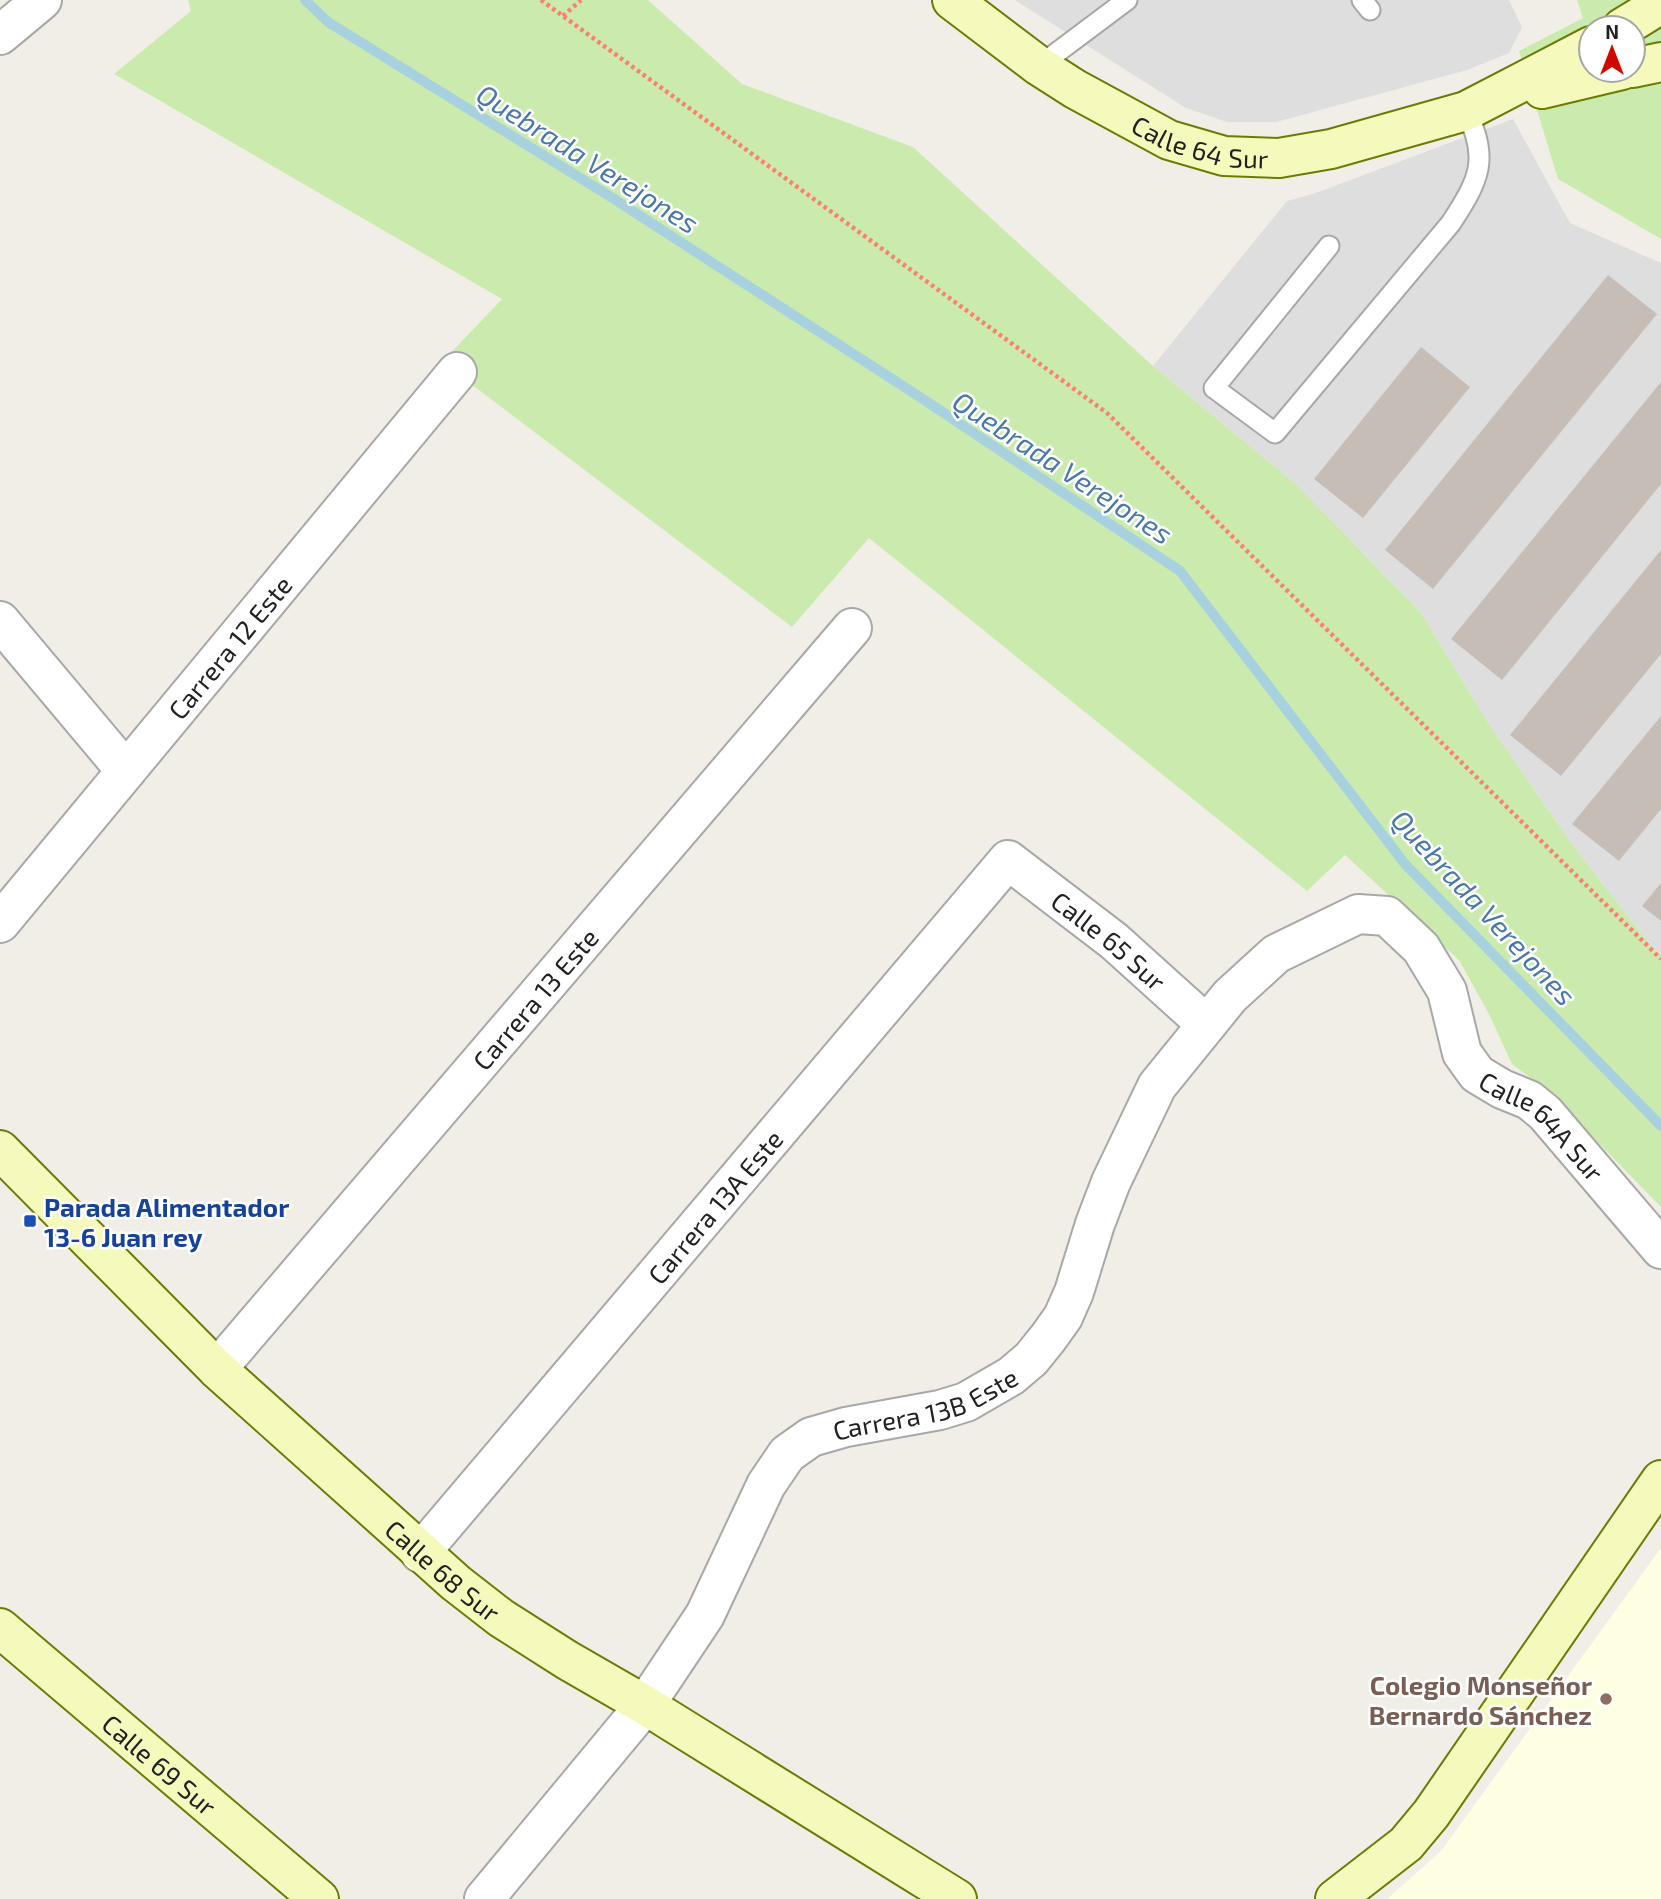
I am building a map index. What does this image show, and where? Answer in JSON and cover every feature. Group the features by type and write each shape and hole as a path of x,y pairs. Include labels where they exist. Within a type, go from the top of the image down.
{"street":[{"path":"0,35 42,0"},
{"name":"Calle 64 Sur","path":"952,0 1039,66 1075,89 1169,140 1224,156 1279,158 1331,149 1474,107 1577,81"},
{"path":"1645,14 1661,4"},
{"name":"Calle 64 Sur","path":"1474,107 1577,53"},
{"name":"Carrera 12 Este","path":"0,923 457,372"},
{"path":"0,621 126,771"},
{"name":"Carrera 13 Este","path":"217,1369 852,628"},
{"name":"Calle 65 Sur","path":"1009,860 1114,941 1206,1024"},
{"name":"Carrera 13A Este","path":"420,1553 1009,860"},
{"name":"Carrera 13B Este","path":"484,1899 645,1705 705,1615 766,1485 787,1454 811,1437 966,1402 1011,1376 1031,1359 1063,1317 1111,1182 1157,1086 1230,996 1276,954 1358,914"},
{"name":"Calle 64A Sur","path":"1358,914 1387,916 1421,948 1447,991 1462,1053 1477,1074 1502,1089 1529,1100 1545,1113 1661,1249"},
{"name":"Calle 68 Sur","path":"0,1150 217,1369 420,1553 501,1618 957,1899"},
{"path":"1335,1899 1406,1844 1431,1814 1661,1480"},
{"name":"Calle 69 Sur","path":"0,1628 319,1899"}],"lane":[{"path":"1039,66 1127,0"},
{"path":"1329,246 1214,388 1275,433 1451,223 1468,197 1480,168 1474,107"}],"path":[{"path":"541,0 1107,413 1661,959"},
{"path":"563,16 581,0"}],"shaded area":[{"path":"1015,0 1509,0 1522,27 1509,53 1467,70 1276,122 1227,122 1186,108"},
{"path":"1513,119 1570,223 1661,263 1661,955 1655,951 1574,847 1490,726 1421,613 1298,486 1153,366 1287,201 1313,194"},
{"name":"Colegio Monseñor Bernardo Sánchez","path":"1661,1548 1661,1899 1387,1899 1441,1851"}],"green space":[{"path":"188,0 648,0 742,84 913,147 1153,366 1298,486 1421,613 1490,726 1574,847 1655,951 1661,955 1661,1207 1547,1090 1512,1064 1489,1014 1459,960 1345,855 1307,891 869,538 792,627 442,362 502,299 114,74 191,11"},
{"path":"1577,0 1661,0 1661,239 1558,179 1519,51 1577,21 1577,84 1647,84 1647,14 1582,14"}],"building":[{"path":"1608,275 1657,314 1433,589 1385,550"},
{"path":"1421,347 1470,387 1363,518 1314,479"},
{"path":"1661,382 1661,484 1502,680 1451,639"},
{"path":"1661,550 1661,654 1561,776 1510,735"},
{"path":"1661,716 1661,809 1619,861 1572,824"},
{"path":"1661,883 1661,921 1642,906"}],"waterway":[{"name":"Quebrada Verejones","path":"305,0 328,22 611,197 926,401 1180,571 1405,864 1661,1126"}],"place":[{"name":"Parada Alimentador 13-6 Juan rey","path":"30,1221"},
{"name":"Colegio Monseñor Bernardo Sánchez","path":"1606,1699"}]}
